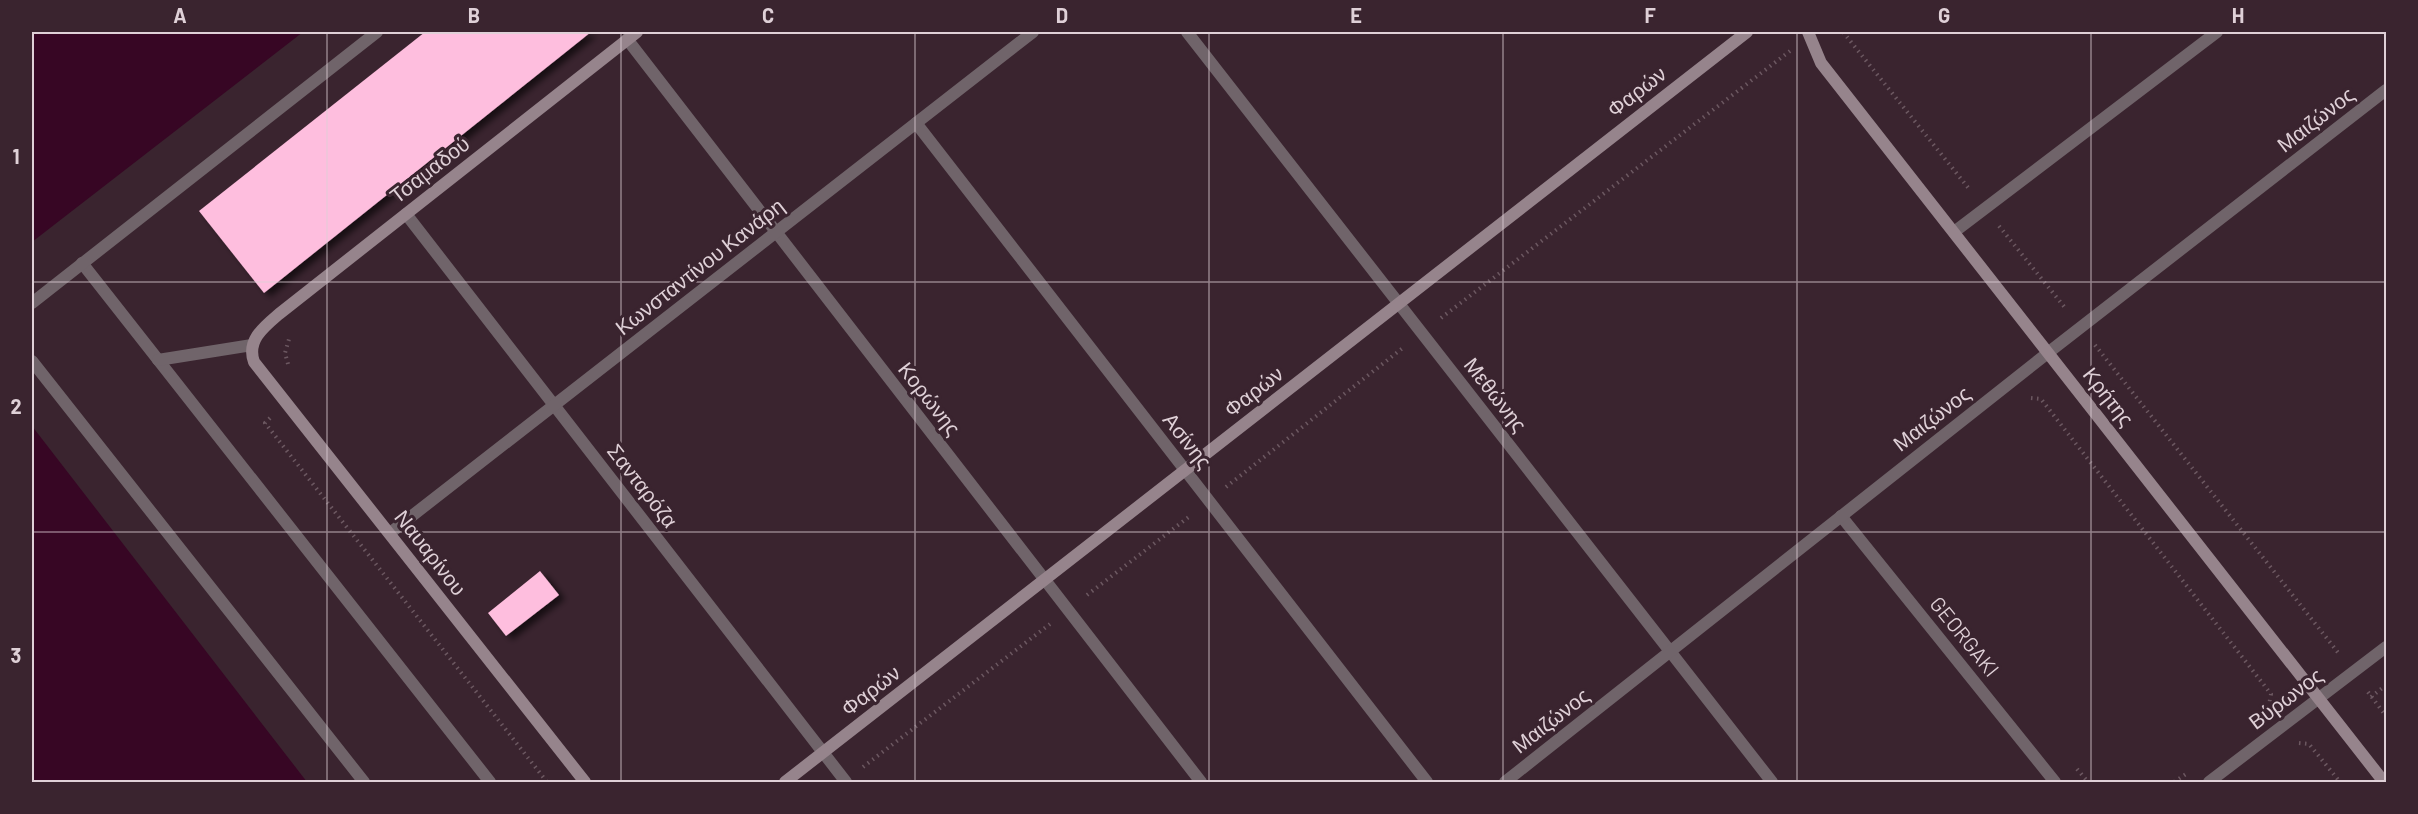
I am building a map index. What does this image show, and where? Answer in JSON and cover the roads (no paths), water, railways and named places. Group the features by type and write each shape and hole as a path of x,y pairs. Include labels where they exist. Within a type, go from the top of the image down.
{"main road":[{"name":"Φαρών","path":"785,783 1747,32"},
{"name":"Κρήτης","path":"1808,34 1821,63 2384,783"},
{"name":"Τσαμαδού","path":"252,345 259,332 279,314 632,35"},
{"name":"Ναυαρίνου","path":"252,345 254,362 390,532 585,783"}],"street":[{"path":"32,303 377,32"},
{"name":"Κωνσταντίνου Κανάρη","path":"390,532 1033,32"},
{"name":"Μεθώνης","path":"1187,32 1772,783"},
{"path":"1954,232 1983,207 2217,32"},
{"name":"Κορώνης","path":"632,35 776,232 1201,783"},
{"name":"Μαιζώνος","path":"1505,783 2049,352 2386,90"},
{"name":"Ασίνης","path":"916,123 1427,783"},
{"name":"Σανταρόζα","path":"406,214 846,782"},
{"path":"82,263 490,783"},
{"path":"158,360 252,345"},
{"path":"32,361 364,783"},
{"name":"GEORGAKI","path":"1841,516 2055,783"},
{"name":"Βύρωνος","path":"2209,783 2386,647"}]}
